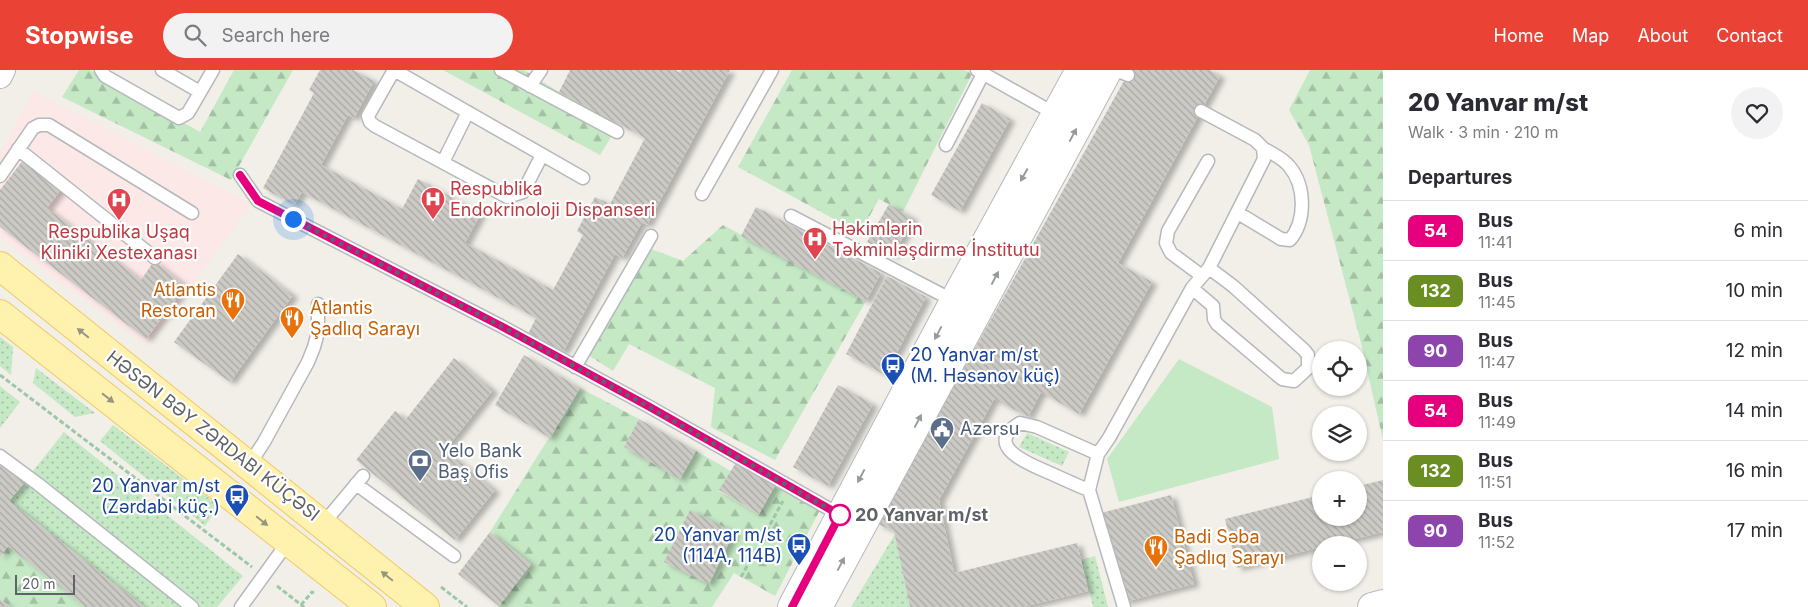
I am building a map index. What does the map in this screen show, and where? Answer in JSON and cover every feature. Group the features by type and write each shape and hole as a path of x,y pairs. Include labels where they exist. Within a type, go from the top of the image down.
{"main road":[{"path":"792,607 954,301 1080,70"},
{"path":"818,607 1118,73"},
{"name":"HƏSƏN BƏY ZƏRDABI KÜÇƏSI","path":"0,266 323,524 433,597"},
{"name":"HƏSƏN BƏY ZƏRDABI KÜÇƏSI","path":"0,314 372,607"},
{"path":"1372,607 1383,604"}],"street":[{"path":"0,76 3,70"}],"lane":[{"path":"101,70 104,76 179,118 188,113 213,70"},
{"path":"162,70 200,92"},
{"path":"542,155 523,192 507,197 375,126 370,122 368,116 394,70 583,178"},
{"path":"501,70 617,132"},
{"path":"530,86 541,70"},
{"path":"702,194 772,70"},
{"path":"1115,70 1118,73"},
{"path":"946,145 980,72 1057,115"},
{"path":"1201,111 1255,140 1263,148 1288,164 1295,174 1302,202 1302,215 1297,232 1290,240 1280,239 1238,213"},
{"path":"443,162 468,112"},
{"path":"0,176 33,128 39,125 49,126 192,213"},
{"path":"1124,607 1089,490 1098,454 1192,288 1206,272 1238,213 1264,159 1263,148"},
{"path":"18,150 155,258"},
{"path":"1192,288 1213,306 1214,319 1218,324 1282,378 1294,381 1308,368 1308,356 1304,350 1233,286 1171,252 1166,243 1168,230 1208,162"},
{"path":"240,175 258,201 501,326 648,406 840,515"},
{"path":"791,216 954,301"},
{"path":"575,367 651,236"},
{"path":"249,465 264,442 308,362 318,332 318,304"},
{"path":"1089,490 1019,460 1009,451 1006,441 1010,429 1020,424 1037,428 1098,454"},
{"path":"0,456 192,607"},
{"path":"323,524 359,480 454,556"},
{"path":"242,607 288,542"}],"path":[{"path":"0,374 303,606 312,592 318,597"},
{"path":"741,577 791,487"},
{"path":"433,597 467,607"}],"shaded area":[{"name":"Respublika Uşaq Kliniki Xestexanası","path":"33,91 251,204 147,346 0,237 0,153"}],"green space":[{"path":"79,70 90,70 200,132 234,70 293,70 231,180 62,97"},
{"path":"443,70 524,70 559,92 619,124 600,155"},
{"path":"792,70 964,70 972,74 903,212 879,199 860,233 738,167"},
{"path":"1310,70 1383,70 1383,440 1367,369 1367,341 1360,341 1309,145 1289,110"},
{"path":"723,225 866,301 775,460 711,427 715,388 629,344 613,371 588,355 651,249 683,261"},
{"path":"0,337 13,347 11,375 0,366"},
{"path":"1179,359 1272,407 1279,459 1119,502 1107,459"},
{"path":"36,368 95,413 75,417 33,383"},
{"path":"0,386 20,402 0,428"},
{"path":"580,388 639,419 624,447 680,478 696,451 731,471 719,491 758,514 776,484 820,510 775,596 734,573 712,607 498,607 531,564 490,532"},
{"path":"113,425 219,506 205,526 100,441"},
{"path":"64,432 243,576 217,607 144,607 9,501"},
{"path":"1027,433 1069,452 1062,466 1019,447"},
{"path":"895,534 910,607 851,607"},
{"path":"8,546 85,607 10,607 0,599 0,557"},
{"path":"1095,556 1108,607 1092,607 1081,560"}],"building":[{"path":"320,70 353,70 374,81 354,118 348,115 321,165 402,209 418,179 481,213 465,243 553,290 583,235 577,231 595,197 610,204 645,138 559,92 570,70 675,70 680,73 681,70 730,70 647,225 642,222 622,258 615,254 563,352 528,334 536,318 302,192 294,205 263,188 314,93 309,90"},
{"path":"1130,70 1210,70 1220,76 1118,263 1152,282 1079,414 1041,392 1028,417 994,399 939,500 954,573 1077,543 1088,591 1023,607 910,607 894,531 877,524"},
{"path":"982,103 1010,119 960,211 931,195"},
{"path":"24,159 62,188 47,208 141,280 154,261 186,286 146,339 0,227 0,190"},
{"path":"889,204 913,218 893,256 867,242"},
{"path":"756,207 881,273 866,301 741,236"},
{"path":"238,254 293,295 230,382 174,342"},
{"path":"887,276 926,297 885,375 846,354"},
{"path":"524,355 580,388 550,438 495,405"},
{"path":"454,358 493,390 445,450 495,490 455,540 356,460 395,411 406,419"},
{"path":"838,385 873,404 828,486 793,467"},
{"path":"639,419 696,451 680,479 624,447"},
{"path":"737,461 776,484 759,514 719,490"},
{"path":"0,462 25,482 9,501 144,607 85,607 8,546 0,557"},
{"path":"1383,480 1383,532 1367,536 1312,536 1312,549 1237,568 1225,519 1312,497 1312,526 1367,526 1367,484"},
{"path":"1171,495 1194,584 1124,602 1101,513"},
{"path":"690,510 734,532 709,584 664,562"},
{"path":"490,532 531,564 499,606 458,574"},
{"path":"0,599 10,607 0,607"}],"bus line":[{"name":"54","path":"240,175 258,201 501,326 648,406 840,515 792,607"}],"place":[{"name":"Respublika Endokrinoloji Dispanseri","path":"433,220"},
{"name":"Respublika Uşaq Kliniki Xestexanası","path":"119,221"},
{"name":"Həkimlərin Təkminləşdirmə İnstitutu","path":"815,260"},
{"name":"Atlantis Restoran","path":"233,321"},
{"name":"Atlantis Şadlıq Sarayı","path":"292,339"},
{"name":"20 Yanvar m/st (M. Həsənov küç)","path":"893,386"},
{"name":"Azərsu","path":"942,450"},
{"name":"Yelo Bank Baş Ofis","path":"420,482"},
{"name":"20 Yanvar m/st","path":"840,515"},
{"name":"20 Yanvar m/st (Zərdabi küç.)","path":"237,517"},
{"name":"20 Yanvar m/st (114A, 114B)","path":"799,566"},
{"name":"Badi Səba Şadlıq Sarayı","path":"1156,568"}],"route":[{"path":"293,219 501,326 840,515"}]}
